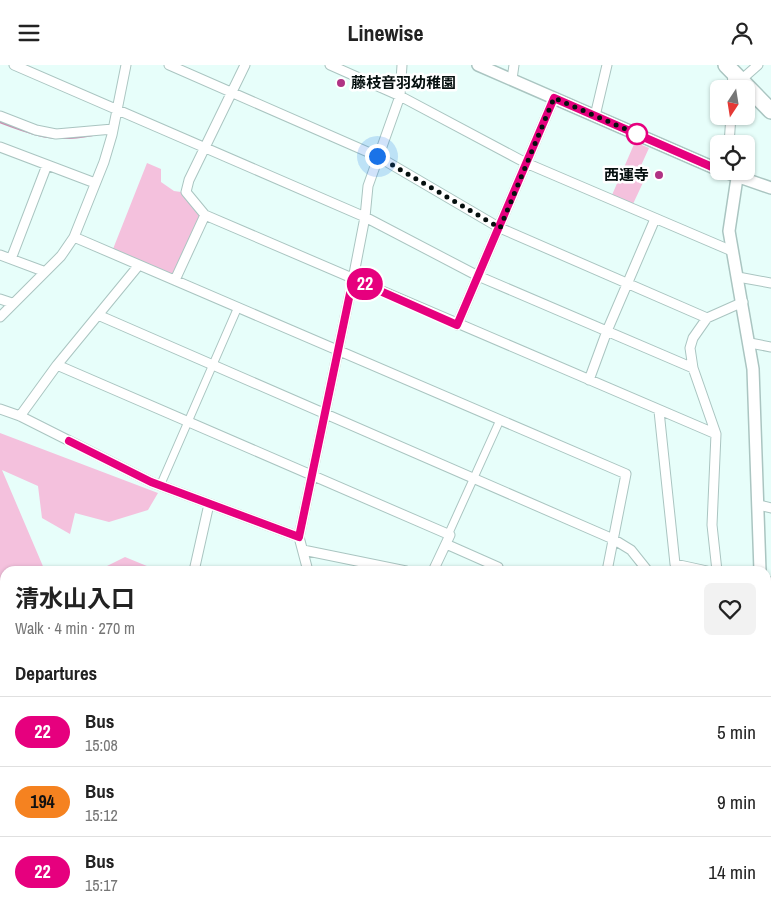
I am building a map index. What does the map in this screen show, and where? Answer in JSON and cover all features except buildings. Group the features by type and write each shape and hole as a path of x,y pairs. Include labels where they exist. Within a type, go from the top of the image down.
{"main road":[{"path":"733,77 771,111"}],"street":[{"path":"14,65 206,146 365,217 478,276 693,368"},
{"path":"0,317 61,255 74,237 104,162 126,65"},
{"path":"169,65 377,156 500,228 707,318"},
{"path":"246,65 189,180 186,192 205,215 716,435"},
{"path":"330,65 400,96 526,163 732,251"},
{"path":"307,566 299,537 353,279 365,217 368,186 377,156 400,96 402,65"},
{"path":"478,65 710,166"},
{"path":"512,79 514,65"},
{"path":"595,116 607,65"},
{"path":"733,77 758,65"},
{"path":"457,325 554,98"},
{"path":"0,116 56,134 113,129"},
{"path":"0,157 2,147 95,183"},
{"path":"12,259 47,165"},
{"path":"727,180 729,231 743,302 753,369 760,566"},
{"path":"748,180 771,188"},
{"path":"175,280 205,215"},
{"path":"589,380 606,331 655,219"},
{"path":"74,237 626,474 608,566"},
{"path":"0,255 44,271"},
{"path":"20,416 57,365 139,265"},
{"path":"738,277 771,283"},
{"path":"0,299 12,303"},
{"path":"716,566 712,525 716,435 693,368 690,349 694,338 707,318 743,302"},
{"path":"160,486 238,307"},
{"path":"98,315 613,539 631,550 644,566"},
{"path":"750,343 771,347"},
{"path":"57,365 448,535"},
{"path":"0,409 20,416 160,486 299,537"},
{"path":"659,411 675,564 684,566"},
{"path":"435,566 500,420"},
{"path":"195,566 209,504"},
{"path":"759,505 771,508"},
{"path":"446,544 496,566"},
{"path":"303,550 381,566"}],"shaded area":[{"path":"635,142 649,148 639,170 647,174 633,204 612,195"},
{"path":"147,163 161,169 161,182 174,191 181,192 201,214 172,275 113,249"},
{"path":"0,433 158,493 148,510 109,522 75,513 70,534 42,518 38,486 2,470 43,566 0,566"},
{"path":"125,557 147,566 107,566"}],"waterway":[{"path":"0,122 24,131 55,138 92,135"}],"bus line":[{"name":"22","path":"69,441 151,482 299,537 353,279 457,325 554,98 710,166"}],"place":[{"name":"藤枝音羽幼稚園","path":"341,83"},
{"name":"西運寺","path":"659,175"}],"route":[{"path":"377,156 500,228 554,98 637,134"}]}
